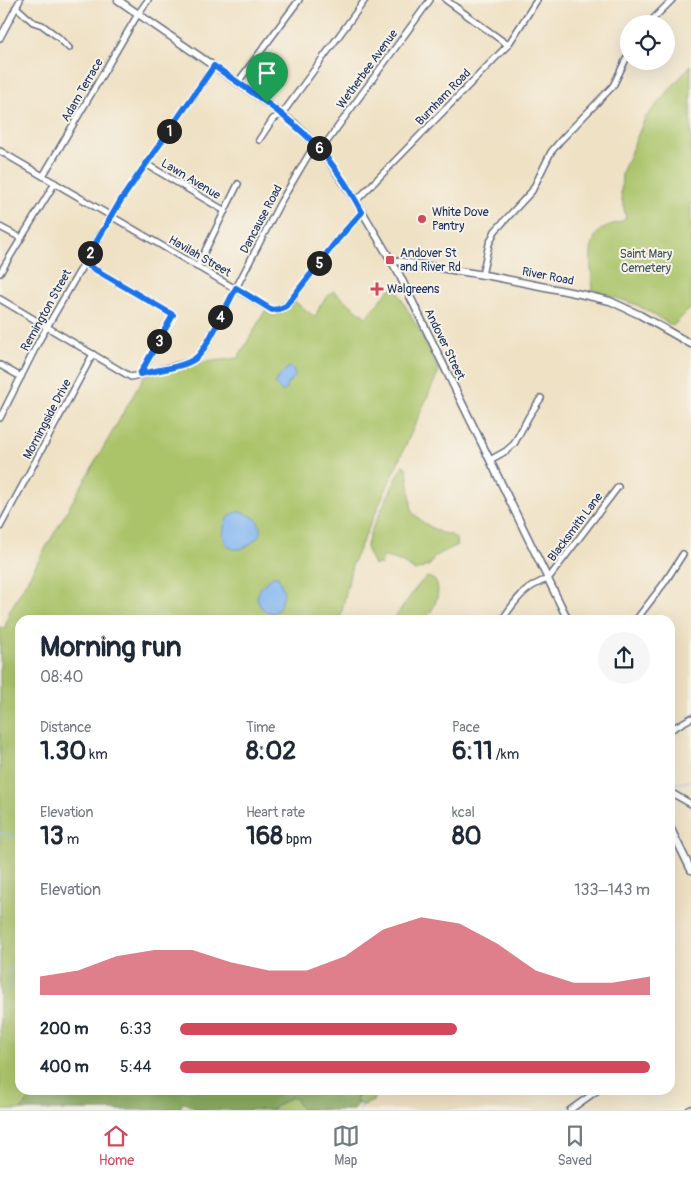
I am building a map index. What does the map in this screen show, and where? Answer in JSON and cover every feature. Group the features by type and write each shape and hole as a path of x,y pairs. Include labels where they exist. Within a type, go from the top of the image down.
{"main road":[{"name":"Andover Street","path":"118,0 282,114 320,150 356,201 402,280 566,615"},
{"name":"River Road","path":"390,260 482,275 610,301 640,315 691,344"},
{"path":"675,837 691,870"}],"street":[{"path":"0,38 20,0"},
{"name":"Adam Terrace","path":"43,176 148,0"},
{"path":"238,82 298,0"},
{"path":"259,140 273,118 282,114 365,0"},
{"name":"Wetherbee Avenue","path":"320,150 430,0"},
{"path":"447,0 508,46"},
{"name":"Burnham Road","path":"356,201 508,46 537,0"},
{"path":"657,15 672,0"},
{"path":"16,7 33,22 58,36 68,48"},
{"name":"Remington Street","path":"0,418 47,327 111,216 214,66"},
{"path":"482,275 489,244 495,231 532,191 552,152 561,140 613,86 621,70"},
{"name":"Dancause Road","path":"140,374 189,362 197,358 205,348 280,203 315,144"},
{"name":"Havilah Street","path":"0,151 197,267 268,308 275,310 282,308 292,299 338,239 362,212"},
{"name":"Lawn Avenue","path":"146,164 225,211"},
{"path":"0,273 55,183"},
{"path":"197,267 238,184"},
{"path":"0,227 21,238"},
{"path":"0,299 131,377 140,374 173,315 84,263"},
{"name":"Morningside Drive","path":"0,527 93,354"},
{"path":"0,364 21,377"},
{"path":"490,460 514,444 528,416 541,398"},
{"name":"Blacksmith Lane","path":"548,579 618,487"},
{"path":"640,615 683,554"},
{"path":"506,615 524,591 548,579"},
{"path":"675,727 691,718"},
{"path":"675,795 691,804"},
{"path":"570,1110 591,1095"}],"green space":[{"name":"Saint Mary Cemetery","path":"691,65 691,308 673,326 637,305 593,290 591,256 594,239 598,232 626,218 621,195 622,173 645,118"},
{"path":"390,289 396,289 439,371 352,565 341,615 15,615 15,1095 35,1095 20,1110 0,1110 0,627 5,628 9,612 145,375 197,363 238,358 265,311 274,316 287,309 294,301 315,317 321,304 333,291 366,317"},
{"path":"403,465 407,468 412,512 424,523 441,533 450,534 456,539 457,545 434,557 430,565 415,571 400,561 383,557 381,564 374,565 366,548 371,531"},
{"path":"427,577 434,580 437,584 436,602 430,613 428,615 396,615 414,591"},
{"path":"35,1095 360,1095 356,1098 358,1103 353,1110 303,1110 296,1099 291,1097 270,1110 197,1110 185,1103 181,1104 182,1107 179,1110 20,1110"},
{"path":"360,1095 375,1095 373,1101 364,1105 358,1103 356,1098"},
{"path":"291,1097 296,1099 303,1110 270,1110"}],"water":[{"path":"290,367 294,370 295,377 282,392 275,382"},
{"path":"240,512 255,518 261,532 248,545 241,549 234,549 226,544 224,529 227,519 231,515"},
{"path":"273,576 278,576 284,593 279,609 273,613 262,608 257,597 261,587"}],"waterway":[{"path":"675,784 691,781"},
{"path":"0,833 15,836"},
{"path":"0,997 10,987 9,968 15,965"},
{"path":"360,1110 365,1095"}],"place":[{"name":"White Dove Pantry","path":"422,219"},
{"name":"Andover St and River Rd","path":"390,260"},
{"name":"Walgreens","path":"377,289"}],"route":[{"path":"214,66 267,103 294,124 315,144 338,174 362,212 338,239 286,306 272,310 236,288 205,348 197,358 189,362 140,374 173,315 84,263 121,200 214,66"}]}
